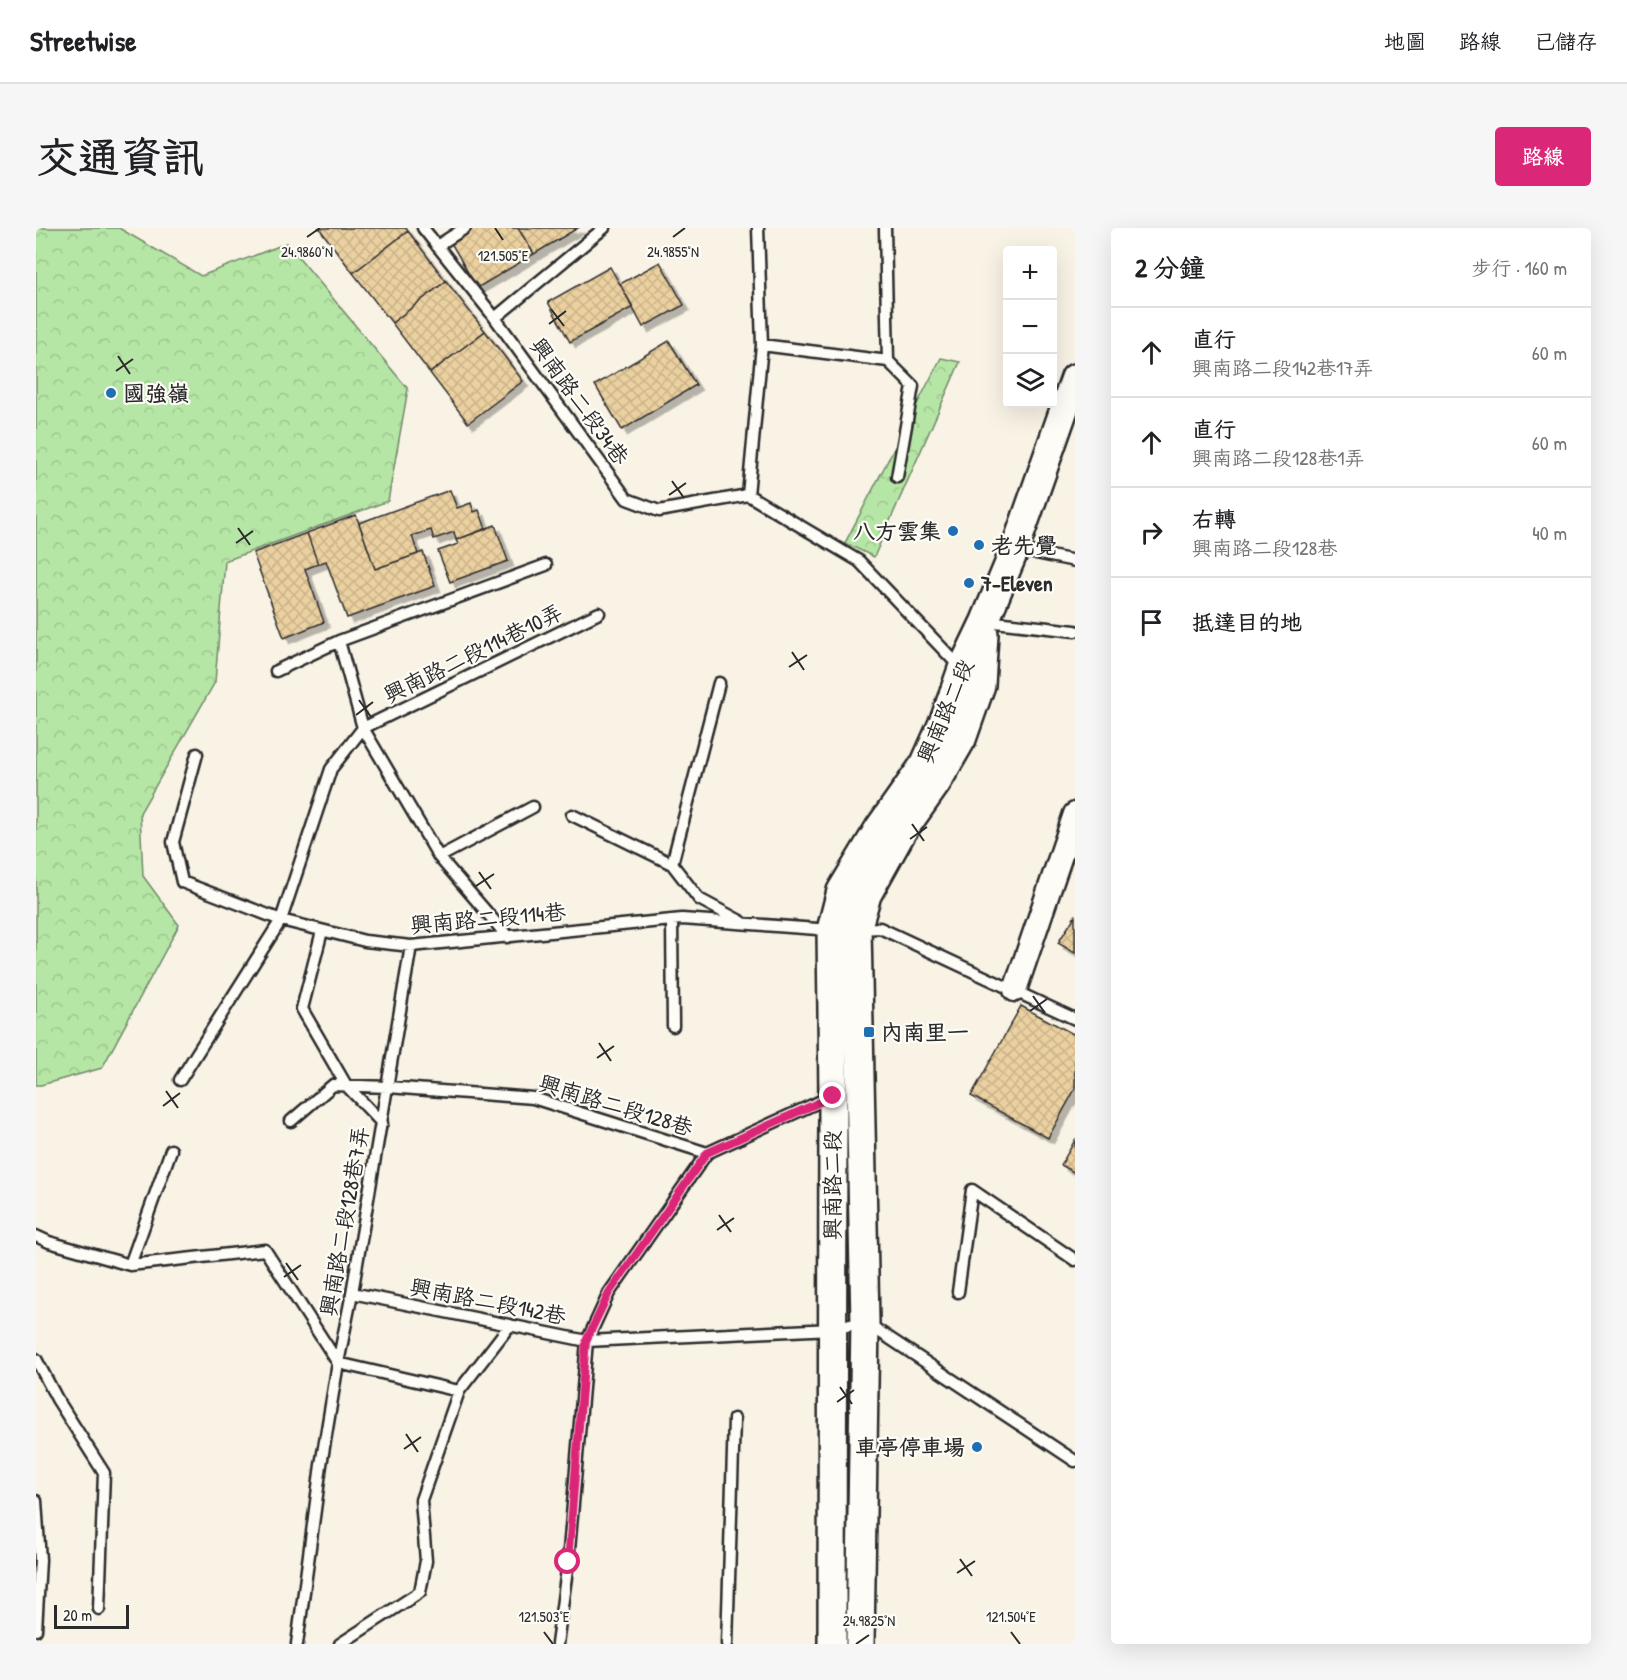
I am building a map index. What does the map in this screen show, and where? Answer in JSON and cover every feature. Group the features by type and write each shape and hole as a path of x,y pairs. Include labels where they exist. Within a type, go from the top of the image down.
{"street":[{"name":"興南路二段","path":"860,1644 865,1322 846,1095 844,930 841,891 879,828 925,763 945,718 962,669 1015,549 1075,378"},
{"name":"興南路二段","path":"844,930 873,885 902,832 936,784 962,739 981,685 985,621"},
{"path":"1015,990 1075,814"},
{"name":"興南路二段","path":"832,1644 832,1329 846,1095"}],"lane":[{"name":"興南路二段34巷","path":"423,228 495,318 627,499 659,511 748,495"},
{"path":"437,246 465,228"},
{"path":"495,318 604,228"},
{"path":"758,228 762,345 748,495 858,561 962,669"},
{"path":"885,228 888,361"},
{"path":"762,345 888,361 913,386 897,477"},
{"path":"1015,549 1075,561"},
{"path":"276,671 339,641 546,565"},
{"name":"興南路二段114巷10弄","path":"363,728 599,613"},
{"path":"985,621 1075,631"},
{"name":"興南路二段114巷10弄","path":"339,641 363,728 439,857 508,937"},
{"path":"672,864 719,683"},
{"path":"180,1080 281,920 331,769 363,728"},
{"name":"興南路二段114巷","path":"197,754 173,842 182,882 281,920 365,941 411,946 682,919 844,930 880,928 1075,1019"},
{"path":"439,857 533,807"},
{"path":"572,815 672,864 699,899 745,923"},
{"path":"672,920 674,1026"},
{"path":"322,931 302,1008 346,1085 382,1123"},
{"name":"興南路二段128巷7弄","path":"297,1644 321,1465 411,946"},
{"name":"興南路二段128巷","path":"291,1121 333,1085 533,1098 707,1153 846,1095"},
{"path":"130,1265 171,1150"},
{"path":"558,1644 568,1562 586,1341 609,1293 707,1153"},
{"path":"958,1292 972,1190 1075,1260"},
{"path":"36,1236 49,1242 130,1265 265,1250 338,1363 459,1391"},
{"name":"興南路二段142巷","path":"352,1293 586,1341 832,1329 865,1322"},
{"path":"865,1322 1075,1461"},
{"path":"340,1644 420,1592 426,1561 421,1500 459,1391 510,1325"},
{"path":"36,1359 57,1399 104,1473 99,1609"},
{"path":"727,1644 734,1419"},
{"path":"36,1501 40,1560 36,1630"}],"green space":[{"path":"36,228 119,228 201,276 287,243 408,389 388,501 225,561 215,682 140,813 143,876 179,925 102,1068 41,1085 36,1085"},
{"path":"941,358 960,362 874,557 845,543"}],"building":[{"path":"319,228 406,228 408,231 353,273"},
{"path":"473,228 518,228 534,254 477,288 450,241"},
{"path":"518,228 578,228 534,254"},
{"path":"408,231 446,281 392,323 353,273"},
{"path":"660,262 684,305 643,327 620,284"},
{"path":"610,267 633,307 570,342 548,302"},
{"path":"446,281 485,331 430,373 392,323"},
{"path":"485,331 523,381 468,423 430,373"},
{"path":"669,341 696,385 622,430 595,385"},
{"path":"450,490 457,508 471,503 474,512 479,510 486,529 456,540 454,532 434,539 431,530 412,536 418,554 375,569 359,523"},
{"path":"356,515 375,569 423,552 435,586 347,618 326,561 318,564 307,533"},
{"path":"495,525 508,561 450,582 438,551 458,544 456,540"},
{"path":"307,533 318,564 305,569 324,622 284,638 253,553"},
{"path":"1075,916 1075,953 1058,943"},
{"path":"1021,1006 1075,1035 1075,1089 1048,1138 971,1096"},
{"path":"1075,1140 1075,1173 1061,1165"}],"place":[{"name":"國強嶺","path":"111,393"},
{"name":"八方雲集","path":"953,531"},
{"name":"老先覺","path":"979,545"},
{"name":"7-Eleven","path":"969,583"},
{"name":"內南里一","path":"869,1032"},
{"name":"車亭停車場","path":"977,1447"}],"route":[{"path":"568,1562 586,1341 609,1293 707,1153 833,1096"}]}
